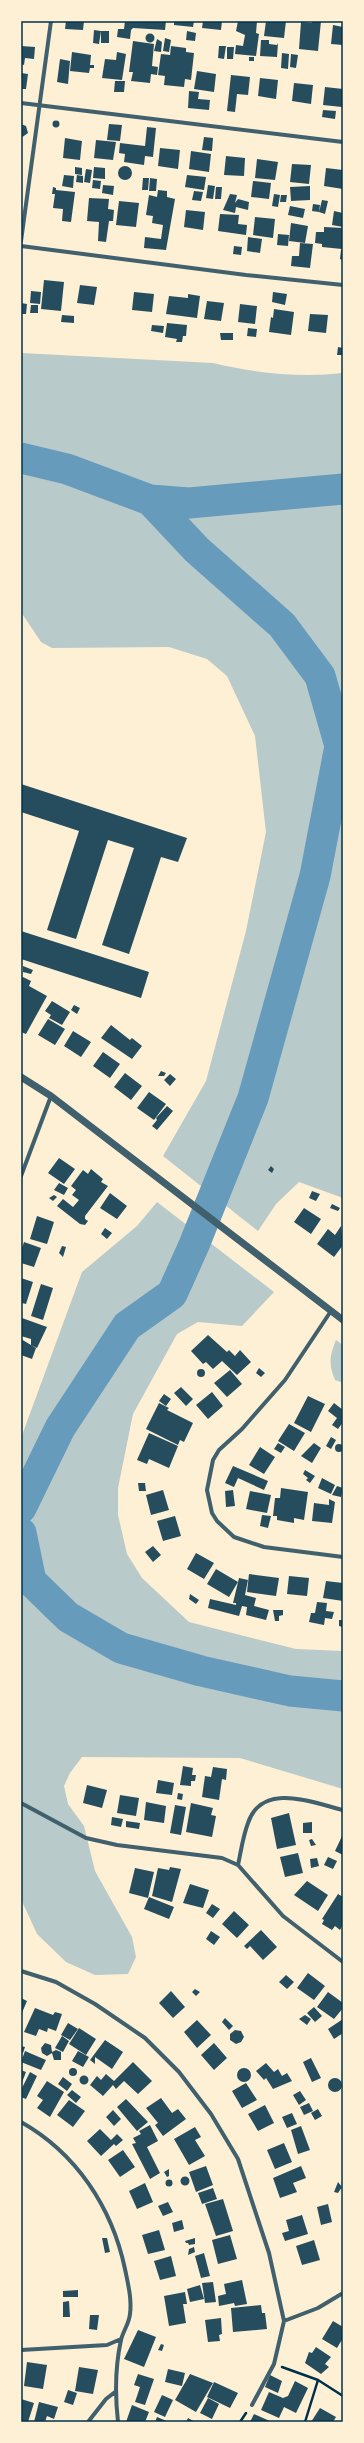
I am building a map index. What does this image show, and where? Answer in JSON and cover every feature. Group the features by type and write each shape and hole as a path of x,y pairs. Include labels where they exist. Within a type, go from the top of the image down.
{"street":[{"path":"21,241 51,21"},
{"path":"21,103 343,142"},
{"path":"21,246 246,276 343,285"},
{"path":"21,1077 51,1096 343,1320"},
{"path":"21,1176 51,1096"},
{"path":"331,1311 285,1380 242,1429 219,1450 213,1460 208,1490 212,1513 217,1521 234,1537 264,1547 343,1557"},
{"path":"238,1865 248,1823 254,1811 264,1802 281,1797 298,1799 343,1810"},
{"path":"21,1803 86,1838 117,1845 222,1858 238,1865 283,1916 343,1962"},
{"path":"21,1971 56,1982 95,2004 145,2038 180,2072 211,2114 238,2159 269,2253 284,2320 274,2364 252,2405"},
{"path":"21,2122 49,2140 82,2174 108,2214 123,2258 130,2299 128,2325 121,2339 115,2392 118,2422"},
{"path":"284,2320 318,2308 343,2293"},
{"path":"21,2350 107,2346 121,2339"},
{"path":"88,2422 106,2399 115,2392"}],"path":[{"path":"274,2364 318,2380 343,2396"},
{"path":"305,2422 318,2380"}],"shaded area":[{"path":"21,353 213,363 261,372 294,375 343,373 343,1198 299,1182 276,1204 258,1231 163,1156 206,1081 246,931 266,832 255,736 227,676 207,659 169,647 52,648 41,642 21,612"},
{"path":"157,1202 274,1292 242,1326 198,1322 177,1334 133,1414 118,1488 118,1515 127,1554 142,1578 189,1622 296,1649 343,1651 343,1789 240,1758 82,1757 70,1773 64,1786 68,1804 84,1826 95,1871 132,1937 136,1957 128,1974 95,1975 66,1962 37,1934 21,1899 21,1438 82,1272 137,1226"},
{"path":"336,1340 343,1345 343,1383 335,1380 331,1369 331,1355"}],"building":[{"path":"66,21 84,21 83,30 65,29"},
{"path":"125,21 166,21 165,30 133,28 131,30 130,39 117,37 118,29 124,29"},
{"path":"174,21 194,21 193,27 174,25"},
{"path":"203,21 222,21 221,30 202,28"},
{"path":"238,21 257,21 256,33 259,34 256,56 235,54 236,45 243,46 245,35 236,31"},
{"path":"266,21 286,21 284,38 264,36"},
{"path":"312,21 321,21 318,51 299,49 301,22 312,23"},
{"path":"333,25 343,27 343,45 331,44"},
{"path":"94,30 101,31 99,44 93,43"},
{"path":"101,31 109,31 109,43 101,43"},
{"path":"187,31 196,33 195,41 186,40"},
{"path":"150,33 155,38 150,43 145,38"},
{"path":"165,38 171,40 169,52 163,51"},
{"path":"157,39 162,42 161,52 154,51"},
{"path":"261,40 269,40 269,44 277,45 278,43 277,57 260,56"},
{"path":"133,41 154,44 152,66 158,67 157,75 151,74 150,83 131,81 133,72 129,72"},
{"path":"21,46 35,47 34,59 25,58 24,65 21,64"},
{"path":"171,46 186,48 186,52 194,53 191,80 185,79 184,87 164,85 165,76 158,75 161,54 170,55"},
{"path":"219,46 226,46 224,59 218,58"},
{"path":"227,47 234,47 233,59 227,59"},
{"path":"72,52 91,55 90,65 94,65 94,68 90,68 89,73 70,71"},
{"path":"117,52 126,54 122,80 102,78 105,59 116,60"},
{"path":"282,53 289,54 288,69 281,68"},
{"path":"291,54 298,55 296,68 290,67"},
{"path":"249,57 254,57 254,61 249,61"},
{"path":"60,59 70,61 68,84 57,82"},
{"path":"197,71 216,74 214,92 194,89"},
{"path":"21,73 28,74 26,89 21,89"},
{"path":"231,75 250,77 248,95 237,94 235,112 227,111"},
{"path":"260,78 278,80 276,99 258,96"},
{"path":"115,81 125,81 124,92 114,92"},
{"path":"294,83 313,85 311,104 292,101"},
{"path":"325,87 343,89 342,107 323,105"},
{"path":"189,91 199,92 198,99 210,100 209,110 188,108"},
{"path":"323,110 336,111 335,119 322,117"},
{"path":"56,121 59,124 56,127 53,124"},
{"path":"21,124 26,126 28,133 21,138"},
{"path":"109,124 122,125 120,141 107,140"},
{"path":"147,127 156,128 153,157 145,156 144,165 124,162 125,154 119,153 120,143 145,146"},
{"path":"204,137 213,138 212,151 202,150"},
{"path":"65,138 82,141 80,160 63,158"},
{"path":"96,140 116,142 113,160 94,158"},
{"path":"160,148 180,150 178,169 158,166"},
{"path":"191,151 211,154 209,172 189,169"},
{"path":"226,156 245,158 244,176 224,175"},
{"path":"257,159 278,162 275,180 255,178"},
{"path":"292,164 311,165 309,184 290,182"},
{"path":"122,166 128,166 132,170 132,176 128,180 122,180 118,176 118,170"},
{"path":"75,167 82,168 82,175 75,174"},
{"path":"94,167 105,168 105,179 93,178"},
{"path":"326,168 343,170 343,189 324,186"},
{"path":"86,169 92,170 90,183 84,182"},
{"path":"64,175 74,176 73,188 62,186"},
{"path":"77,175 83,176 83,183 76,182"},
{"path":"187,175 206,177 204,190 185,187"},
{"path":"143,178 149,178 148,190 142,190"},
{"path":"150,178 157,179 156,191 149,191"},
{"path":"93,180 101,181 100,189 92,188"},
{"path":"253,181 271,183 269,199 251,197"},
{"path":"103,185 114,186 113,195 102,193"},
{"path":"208,185 215,186 213,199 206,198"},
{"path":"310,186 310,200 291,201 290,187"},
{"path":"53,187 56,188 56,190 75,192 71,222 62,221 63,209 53,208 55,194 52,194"},
{"path":"216,187 222,187 221,199 215,199"},
{"path":"158,190 167,191 167,197 175,199 166,250 144,248 145,237 161,239 163,225 152,223 153,216 146,215 149,195 157,197"},
{"path":"194,191 203,192 201,201 192,200"},
{"path":"230,194 237,195 235,203 238,199 249,202 248,210 236,207 235,213 223,210"},
{"path":"274,194 280,195 278,207 272,206"},
{"path":"281,195 287,195 286,202 280,202"},
{"path":"89,198 109,199 108,209 114,210 113,221 109,221 106,242 98,241 99,222 87,221"},
{"path":"322,200 328,201 325,214 319,212"},
{"path":"119,201 139,203 136,227 116,225"},
{"path":"313,204 320,205 319,212 312,211"},
{"path":"290,206 305,209 303,218 288,215"},
{"path":"186,210 205,212 203,230 184,227"},
{"path":"334,211 343,213 343,227 332,225"},
{"path":"220,214 239,215 238,224 247,225 246,235 218,231"},
{"path":"255,217 275,219 273,238 253,235"},
{"path":"291,223 308,226 305,243 289,241"},
{"path":"324,227 343,228 342,249 322,247 322,244 315,243 316,232 324,232"},
{"path":"278,234 289,235 288,246 277,245"},
{"path":"248,237 262,239 260,253 247,251"},
{"path":"300,243 313,244 310,268 291,266 292,256 299,256"},
{"path":"234,246 242,247 241,255 233,254"},
{"path":"341,250 343,250 343,260 340,259"},
{"path":"44,280 64,282 61,311 41,309"},
{"path":"80,285 97,287 94,305 77,303"},
{"path":"31,291 41,292 40,304 30,303"},
{"path":"134,292 154,294 152,312 132,310"},
{"path":"273,292 287,294 285,305 272,302"},
{"path":"188,294 200,296 197,318 166,314 169,296 188,298"},
{"path":"207,301 224,303 221,321 204,319"},
{"path":"21,303 27,304 26,314 21,314"},
{"path":"240,304 257,306 255,324 238,322"},
{"path":"31,305 38,305 38,313 30,313"},
{"path":"274,309 294,312 291,335 269,332 271,317 273,318"},
{"path":"310,314 328,315 326,333 308,331"},
{"path":"62,315 74,316 74,323 61,322"},
{"path":"167,323 187,325 186,336 183,336 182,342 176,342 177,339 165,337"},
{"path":"152,325 164,326 163,333 151,331"},
{"path":"248,328 257,329 256,337 247,336"},
{"path":"220,333 233,333 233,340 221,340"},
{"path":"338,347 343,348 343,355 337,355"},
{"path":"21,784 187,838 178,862 161,857 129,954 102,945 134,848 108,840 76,939 47,930 79,831 21,812"},
{"path":"21,931 149,972 141,998 21,959"},
{"path":"23,966 33,970 31,974 23,972"},
{"path":"23,977 31,981 29,986 47,996 26,1034 21,1032 21,980"},
{"path":"52,1001 70,1012 62,1025 49,1018 51,1015 45,1011"},
{"path":"74,1005 80,1008 77,1014 71,1010"},
{"path":"48,1019 65,1029 55,1045 38,1035"},
{"path":"111,1025 130,1040 132,1038 142,1046 132,1059 101,1038"},
{"path":"73,1031 91,1042 81,1057 64,1046"},
{"path":"103,1052 120,1064 110,1078 93,1066"},
{"path":"161,1071 166,1073 164,1076 158,1076"},
{"path":"125,1073 142,1086 131,1100 114,1087"},
{"path":"170,1074 176,1079 170,1086 164,1080"},
{"path":"149,1092 166,1104 154,1120 137,1108"},
{"path":"167,1106 173,1111 157,1130 152,1126 157,1120 156,1118"},
{"path":"59,1158 75,1169 64,1184 48,1173"},
{"path":"271,1166 274,1169 272,1173 268,1170"},
{"path":"91,1169 103,1179 101,1182 108,1186 85,1216 85,1219 88,1221 85,1225 80,1224 57,1206 63,1199 73,1207 79,1200 72,1195 76,1190 71,1186 83,1170 88,1174"},
{"path":"59,1183 68,1188 64,1195 54,1190"},
{"path":"312,1191 320,1194 316,1201 309,1198"},
{"path":"110,1193 127,1206 117,1219 100,1208"},
{"path":"54,1195 57,1197 53,1201 49,1198"},
{"path":"332,1204 340,1208 338,1211 330,1208"},
{"path":"304,1208 321,1219 311,1234 294,1222"},
{"path":"37,1216 54,1222 47,1244 30,1239"},
{"path":"341,1226 343,1245 334,1257 317,1244 328,1229 335,1235"},
{"path":"105,1228 112,1233 107,1239 101,1234"},
{"path":"24,1242 41,1248 34,1267 21,1263 21,1251"},
{"path":"62,1246 66,1247 63,1257 59,1253"},
{"path":"21,1278 33,1282 26,1304 22,1303 21,1307"},
{"path":"41,1284 53,1288 43,1320 31,1316"},
{"path":"22,1318 47,1327 37,1348 31,1345 31,1339 21,1336"},
{"path":"208,1335 227,1352 229,1350 235,1356 240,1350 251,1362 237,1375 222,1361 213,1369 206,1362 203,1364 191,1351"},
{"path":"21,1339 36,1348 32,1359 21,1355"},
{"path":"259,1368 265,1373 261,1377 256,1373"},
{"path":"201,1369 204,1370 204,1376 201,1377 198,1376 197,1373 198,1370"},
{"path":"230,1370 242,1384 227,1397 214,1383"},
{"path":"181,1387 193,1399 186,1406 174,1393"},
{"path":"212,1392 223,1406 208,1419 196,1405"},
{"path":"164,1394 171,1399 166,1406 159,1401"},
{"path":"308,1396 325,1404 311,1432 294,1423"},
{"path":"159,1403 169,1408 167,1410 193,1423 184,1442 180,1440 178,1445 146,1429"},
{"path":"334,1403 343,1410 343,1422 338,1429 332,1425 337,1418 328,1411"},
{"path":"289,1424 305,1433 294,1451 278,1441"},
{"path":"149,1433 178,1446 169,1468 149,1459 147,1464 137,1460"},
{"path":"331,1437 336,1440 331,1449 326,1446"},
{"path":"278,1443 285,1447 281,1453 274,1449"},
{"path":"314,1443 321,1448 312,1463 301,1456"},
{"path":"339,1444 342,1445 342,1451 339,1452 336,1451 335,1448 336,1445"},
{"path":"260,1447 275,1457 264,1474 249,1465"},
{"path":"233,1466 268,1481 264,1490 238,1478 234,1487 225,1483"},
{"path":"305,1470 315,1476 310,1483 306,1480 308,1478 303,1474"},
{"path":"322,1478 335,1485 331,1494 318,1488"},
{"path":"138,1483 145,1483 146,1491 139,1491"},
{"path":"337,1486 343,1488 341,1497 332,1495"},
{"path":"281,1488 308,1492 304,1520 294,1518 294,1523 277,1520 277,1516 273,1516 275,1498 280,1498"},
{"path":"163,1490 169,1510 151,1515 146,1495"},
{"path":"233,1490 235,1506 226,1507 225,1491"},
{"path":"250,1491 271,1495 267,1513 246,1509"},
{"path":"329,1499 335,1502 332,1523 312,1521 314,1503 329,1505"},
{"path":"262,1515 271,1516 268,1528 260,1526"},
{"path":"175,1516 181,1536 163,1541 157,1521"},
{"path":"153,1546 161,1555 153,1562 145,1552"},
{"path":"196,1553 214,1563 204,1579 187,1569"},
{"path":"216,1569 238,1582 229,1597 207,1584"},
{"path":"249,1574 279,1578 276,1596 247,1592"},
{"path":"289,1576 309,1578 307,1596 287,1594"},
{"path":"239,1578 248,1580 245,1595 256,1598 254,1606 269,1610 266,1620 246,1615 247,1607 242,1606 239,1616 208,1608 210,1599 236,1605 236,1603 233,1603"},
{"path":"326,1581 343,1583 343,1601 323,1598"},
{"path":"190,1594 199,1600 196,1604 189,1599"},
{"path":"317,1602 327,1603 326,1611 334,1612 332,1619 325,1618 324,1625 309,1622 311,1613 315,1613"},
{"path":"273,1610 283,1610 283,1615 279,1616 279,1621 275,1621"},
{"path":"339,1620 343,1620 343,1627 339,1626"},
{"path":"183,1766 193,1768 192,1775 196,1775 195,1781 191,1781 191,1786 180,1785"},
{"path":"213,1767 227,1769 226,1780 222,1779 219,1800 202,1797 205,1776 211,1777"},
{"path":"158,1780 174,1783 172,1795 156,1793"},
{"path":"87,1785 107,1790 102,1808 83,1803"},
{"path":"178,1793 183,1794 182,1800 177,1799"},
{"path":"120,1795 139,1798 136,1816 117,1813"},
{"path":"146,1802 166,1806 164,1823 144,1820"},
{"path":"191,1803 213,1808 211,1815 216,1816 212,1837 186,1832"},
{"path":"175,1805 186,1807 181,1835 170,1833"},
{"path":"289,1813 296,1845 277,1849 271,1818"},
{"path":"112,1817 123,1819 121,1827 111,1825"},
{"path":"126,1821 140,1823 139,1829 126,1827"},
{"path":"312,1822 312,1833 303,1833 303,1823"},
{"path":"343,1834 343,1855 335,1851"},
{"path":"312,1839 316,1845 311,1846 309,1840"},
{"path":"298,1853 303,1873 285,1877 280,1857"},
{"path":"328,1857 337,1861 333,1869 324,1865"},
{"path":"317,1858 319,1866 311,1868 310,1859"},
{"path":"170,1867 181,1869 172,1902 152,1896 158,1868 169,1870"},
{"path":"135,1868 154,1872 148,1898 129,1893"},
{"path":"307,1881 328,1895 318,1911 294,1895"},
{"path":"190,1884 209,1890 203,1908 183,1903"},
{"path":"338,1894 343,1897 343,1924 340,1930 335,1926 332,1930 322,1924 324,1920 322,1919"},
{"path":"149,1897 174,1907 169,1919 144,1909"},
{"path":"212,1904 220,1909 213,1918 206,1913"},
{"path":"234,1911 249,1925 237,1938 222,1924"},
{"path":"261,1930 277,1947 263,1960 250,1946 247,1949 244,1946"},
{"path":"211,1931 220,1937 214,1945 206,1939"},
{"path":"308,1973 325,1986 314,2000 297,1988"},
{"path":"286,1975 294,1982 287,1989 279,1982"},
{"path":"195,1989 200,1992 196,1996 192,1992"},
{"path":"171,1991 185,2007 173,2018 159,2003"},
{"path":"328,1992 343,2003 343,2008 334,2019 317,2007"},
{"path":"21,1998 27,2001 21,2015"},
{"path":"314,2007 322,2016 315,2022 307,2013"},
{"path":"35,2008 53,2015 55,2012 62,2014 56,2031 48,2028 47,2032 39,2029 36,2036 24,2032"},
{"path":"305,2015 311,2019 307,2025 299,2019"},
{"path":"225,2018 233,2026 229,2030 222,2022"},
{"path":"343,2019 343,2033 334,2039 328,2029"},
{"path":"197,2020 211,2035 197,2048 184,2032"},
{"path":"68,2023 78,2029 70,2040 61,2035"},
{"path":"79,2028 96,2039 86,2055 69,2044"},
{"path":"235,2030 241,2031 244,2037 241,2042 236,2044 230,2040 230,2034"},
{"path":"62,2036 69,2041 63,2052 55,2048"},
{"path":"105,2040 123,2052 112,2069 95,2057 95,2064 90,2060"},
{"path":"45,2043 51,2045 52,2052 56,2050 61,2052 61,2060 54,2060 52,2053 47,2056 42,2053 41,2048"},
{"path":"214,2043 227,2058 214,2070 201,2055"},
{"path":"21,2046 25,2047 23,2053 21,2052"},
{"path":"25,2051 46,2060 41,2070 21,2062"},
{"path":"78,2051 89,2057 83,2067 72,2061"},
{"path":"311,2058 321,2078 312,2082 303,2062"},
{"path":"133,2062 152,2081 138,2094 124,2081 116,2089 113,2085 103,2096 90,2085 97,2076 101,2080 106,2074 114,2081"},
{"path":"266,2063 274,2072 278,2069 282,2076 287,2073 292,2081 273,2089 266,2078 264,2080 256,2071"},
{"path":"73,2068 76,2069 76,2075 73,2076 70,2075 69,2072 70,2069"},
{"path":"244,2068 249,2070 251,2075 249,2080 244,2082 239,2080 237,2075 239,2070"},
{"path":"21,2070 26,2072 21,2085"},
{"path":"30,2072 37,2076 26,2099 21,2097 21,2090"},
{"path":"82,2076 86,2076 88,2080 86,2084 82,2084 80,2082 80,2078"},
{"path":"63,2077 72,2084 67,2091 58,2084"},
{"path":"332,2078 338,2078 342,2082 342,2088 338,2092 332,2092 328,2088 328,2082"},
{"path":"47,2081 64,2092 50,2117 37,2108 43,2100 37,2096"},
{"path":"246,2083 257,2100 242,2108 232,2091"},
{"path":"72,2090 81,2097 76,2103 67,2095"},
{"path":"300,2091 306,2100 299,2105 293,2095"},
{"path":"161,2098 172,2113 178,2109 186,2119 163,2136 155,2125 158,2123 146,2108"},
{"path":"126,2099 148,2122 137,2131 117,2107"},
{"path":"69,2100 85,2111 73,2127 57,2115"},
{"path":"309,2103 313,2111 304,2115 300,2107"},
{"path":"265,2105 274,2123 258,2131 248,2114"},
{"path":"318,2109 322,2116 315,2120 311,2113"},
{"path":"113,2110 121,2119 114,2126 106,2117"},
{"path":"292,2113 297,2124 287,2128 282,2117"},
{"path":"150,2125 158,2141 147,2147 160,2173 150,2179 132,2144 136,2143 133,2138 141,2134 139,2131"},
{"path":"301,2126 310,2150 298,2154 291,2130"},
{"path":"195,2127 201,2137 195,2140 205,2156 189,2165 174,2139"},
{"path":"100,2129 111,2140 117,2134 123,2140 116,2146 114,2144 101,2156 87,2141"},
{"path":"284,2143 292,2162 275,2169 267,2150"},
{"path":"123,2150 135,2167 120,2177 108,2160"},
{"path":"206,2166 213,2185 196,2192 189,2172"},
{"path":"301,2166 306,2178 293,2183 297,2192 280,2198 273,2178"},
{"path":"169,2169 169,2176 167,2177 164,2172"},
{"path":"183,2177 187,2177 189,2181 187,2185 183,2185 181,2183 181,2179"},
{"path":"169,2179 172,2180 172,2186 169,2187 166,2186 165,2183 166,2180"},
{"path":"338,2182 342,2187 338,2193 334,2192"},
{"path":"145,2183 153,2202 137,2209 129,2191"},
{"path":"213,2188 217,2199 202,2204 198,2193"},
{"path":"223,2199 233,2231 216,2236 205,2204"},
{"path":"168,2202 173,2212 163,2216 158,2206"},
{"path":"328,2204 332,2222 321,2225 317,2207"},
{"path":"302,2215 308,2234 285,2241 282,2233 289,2231 286,2220"},
{"path":"182,2220 184,2229 174,2232 172,2223"},
{"path":"159,2230 165,2250 148,2254 142,2235"},
{"path":"230,2235 237,2259 218,2264 212,2240"},
{"path":"102,2238 107,2238 110,2252 105,2253"},
{"path":"195,2238 195,2244 189,2245 185,2241"},
{"path":"314,2240 320,2260 302,2265 296,2246"},
{"path":"194,2247 195,2252 188,2255 189,2249"},
{"path":"204,2253 210,2276 201,2278 195,2256"},
{"path":"171,2256 176,2276 160,2280 154,2261"},
{"path":"242,2280 247,2304 235,2306 234,2303 219,2306 218,2296 226,2294 224,2284"},
{"path":"213,2282 216,2302 205,2303 202,2283"},
{"path":"200,2285 204,2299 190,2302 187,2289"},
{"path":"78,2290 78,2297 63,2297 63,2291"},
{"path":"185,2292 187,2304 183,2304 186,2323 169,2326 164,2296"},
{"path":"69,2301 70,2317 63,2317 63,2302"},
{"path":"261,2305 262,2313 265,2313 267,2329 233,2332 231,2308"},
{"path":"90,2315 99,2315 97,2330 89,2329"},
{"path":"221,2318 222,2334 219,2335 220,2341 208,2342 205,2320"},
{"path":"333,2321 343,2327 343,2338 337,2348 322,2339"},
{"path":"138,2330 156,2337 144,2367 124,2359"},
{"path":"161,2344 164,2345 162,2351 158,2350"},
{"path":"316,2347 331,2357 325,2364 329,2367 321,2374 305,2363 309,2352 312,2353"},
{"path":"27,2362 47,2365 43,2389 24,2386"},
{"path":"79,2367 98,2370 93,2394 75,2391"},
{"path":"168,2369 185,2373 182,2386 165,2382"},
{"path":"138,2374 154,2379 145,2405 135,2402 140,2387 134,2385"},
{"path":"190,2374 213,2383 196,2412 175,2400"},
{"path":"270,2375 282,2381 278,2393 265,2387"},
{"path":"295,2381 308,2388 296,2413 284,2407 279,2418 261,2410 269,2392 283,2398 288,2396"},
{"path":"214,2382 238,2393 230,2408 207,2397"},
{"path":"68,2390 77,2393 73,2405 64,2402"},
{"path":"162,2395 173,2400 165,2417 154,2412"},
{"path":"208,2398 219,2404 212,2419 200,2413"},
{"path":"21,2399 34,2403 28,2422 21,2422"},
{"path":"39,2402 58,2407 54,2419 47,2416 45,2422 34,2422"},
{"path":"132,2405 149,2412 145,2422 126,2422"},
{"path":"320,2408 336,2417 333,2422 311,2422"},
{"path":"254,2414 272,2422 250,2422"},
{"path":"157,2417 169,2422 155,2422"},
{"path":"188,2418 195,2422 186,2422"}],"waterway":[{"path":"21,458 67,469 150,500 189,503 343,489"},
{"path":"21,1508 60,1428 127,1326 172,1294 194,1245 253,1098 315,876 340,746 320,676 282,625 197,550 150,500"},
{"path":"21,1533 31,1581 68,1617 121,1648 201,1671 290,1691 343,1696"}]}
